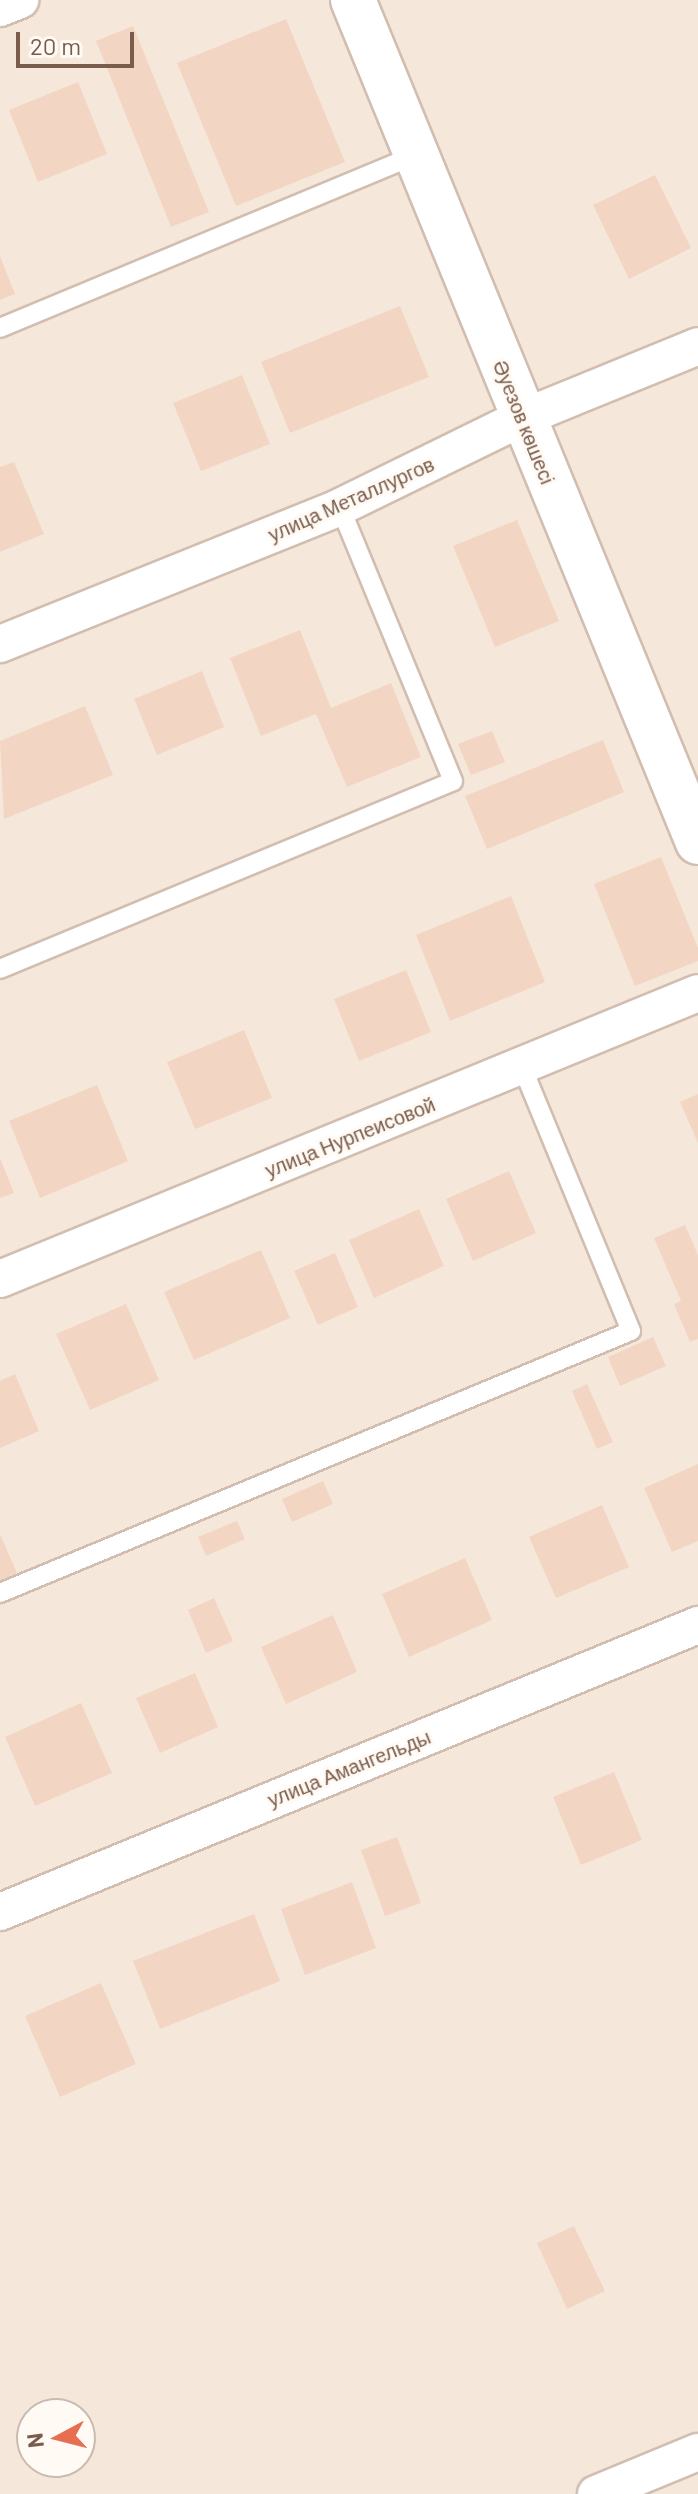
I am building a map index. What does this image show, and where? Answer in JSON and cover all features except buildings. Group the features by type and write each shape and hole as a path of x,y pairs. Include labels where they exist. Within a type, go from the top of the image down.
{"main road":[{"name":"Әуезов көшесі","path":"353,0 698,842"}],"street":[{"path":"0,8 20,0"},
{"name":"улица Металлургов","path":"0,644 340,507 522,418 698,346"},
{"name":"улица Нурпеисовой","path":"0,1279 698,993"},
{"name":"улица Амангельды","path":"0,1912 698,1625"},
{"path":"596,2494 698,2452"}],"lane":[{"path":"0,328 416,155"},
{"path":"0,969 453,781 340,507"},
{"path":"0,1593 631,1331 522,1067"}],"shaded area":[{"path":"0,0 698,0 698,2494 0,2494"}]}
